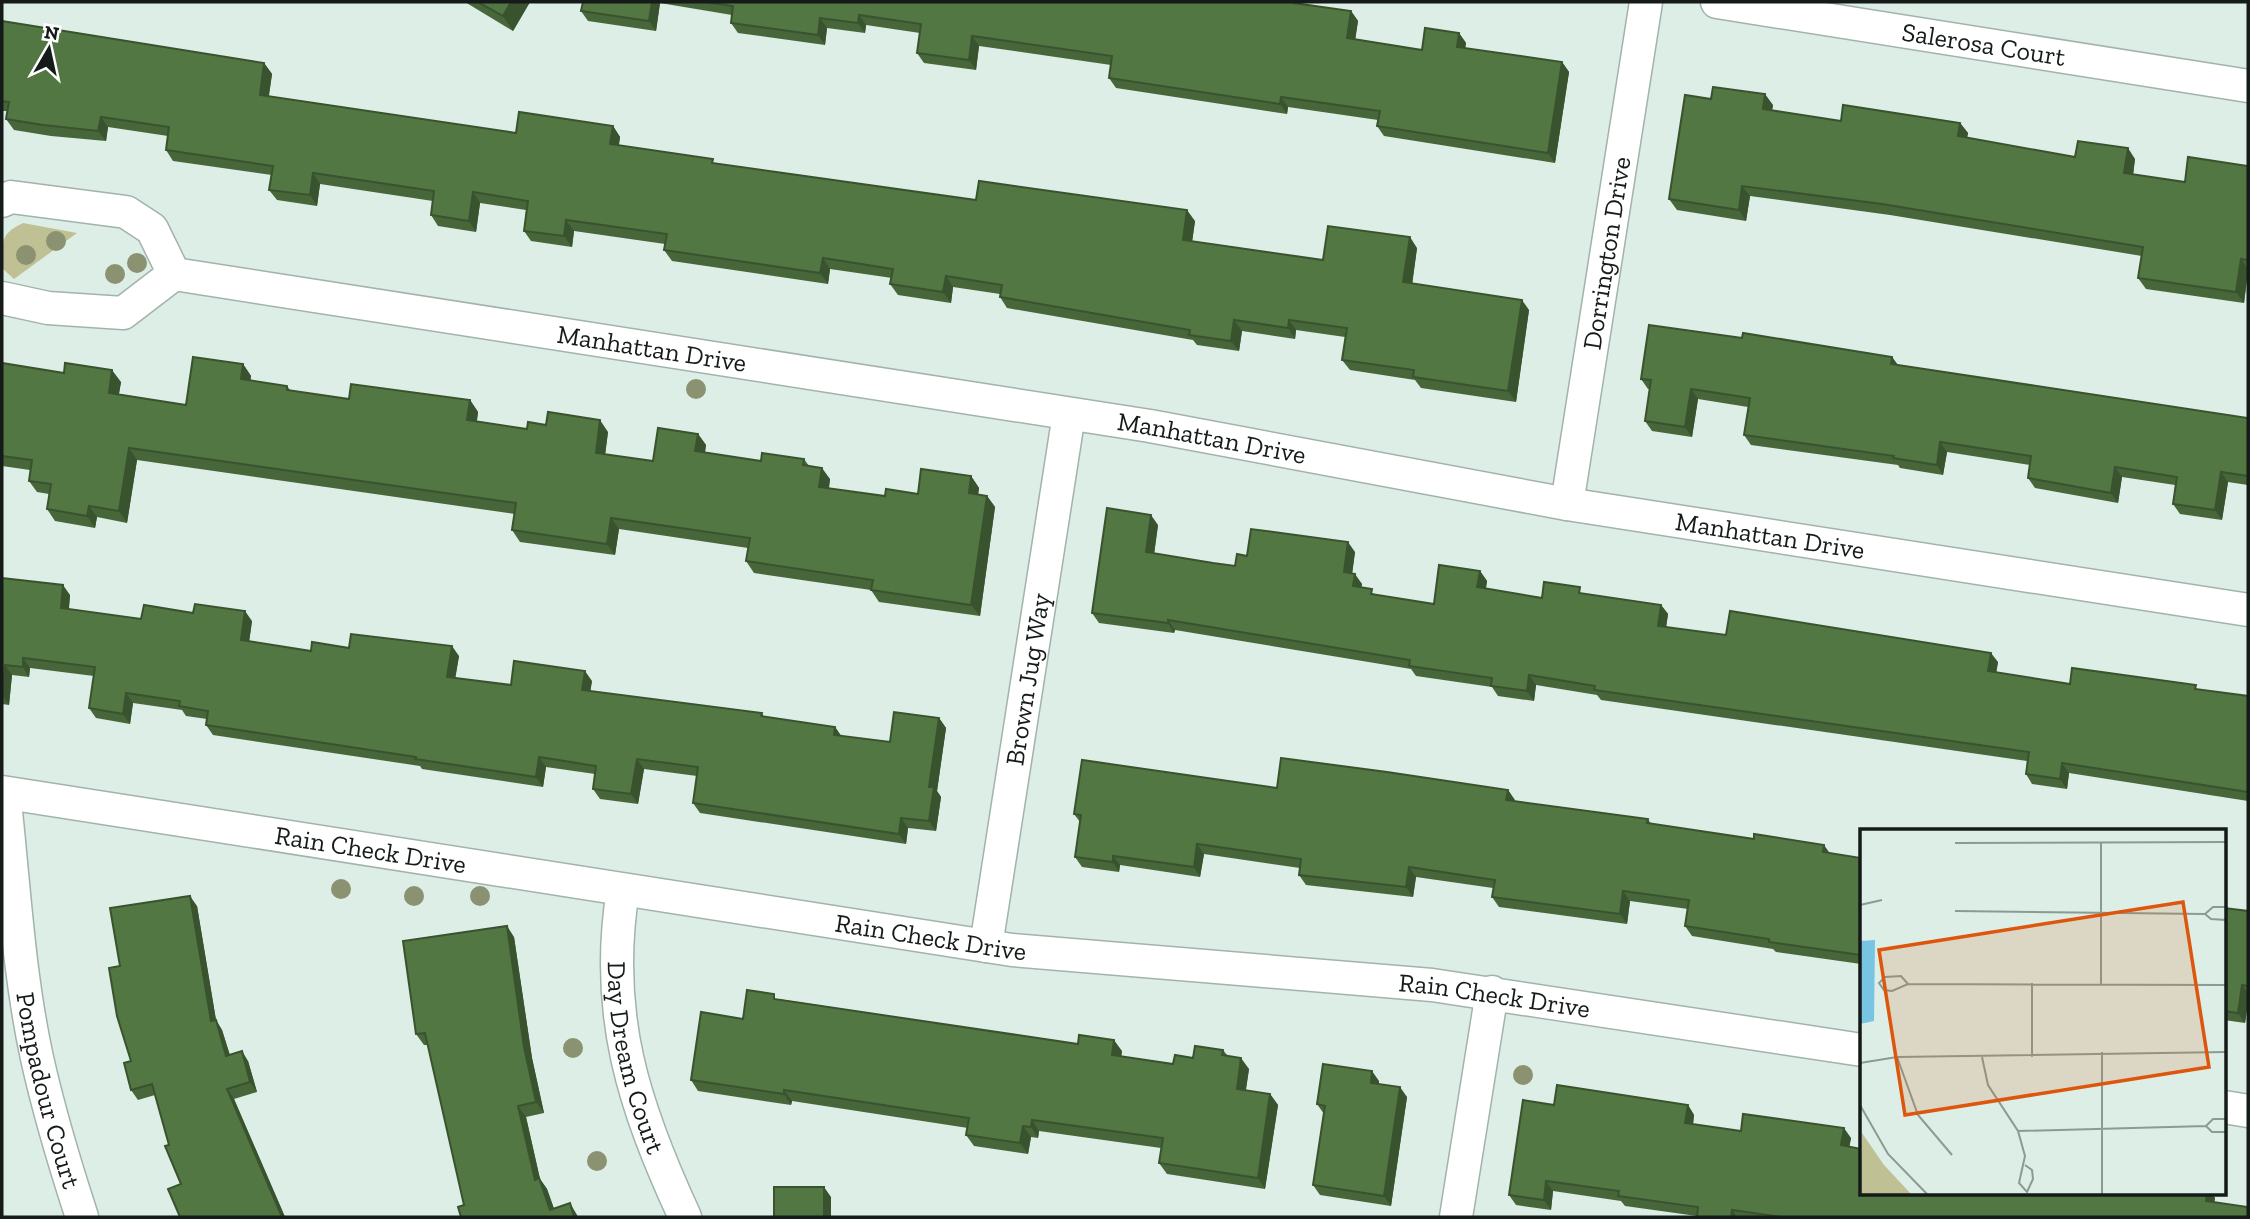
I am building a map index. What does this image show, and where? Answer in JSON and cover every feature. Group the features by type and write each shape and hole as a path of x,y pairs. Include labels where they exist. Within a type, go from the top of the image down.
{"street":[{"name":"Dorrington Drive","path":"1567,504 1646,2"},
{"name":"Salerosa Court","path":"1717,2 2248,86"},
{"path":"2,201 11,197 126,212 152,229 174,274 123,313 48,308 2,298"},
{"name":"Manhattan Drive","path":"174,274 1069,414 1567,504 2248,610"},
{"name":"Brown Jug Way","path":"986,946 1069,414"},
{"name":"Rain Check Drive","path":"3,793 986,946 1492,992 1860,1050"},
{"name":"Pompadour Court","path":"3,793 22,962 37,1055 59,1147 82,1217"},
{"name":"Day Dream Court","path":"623,890 617,970 622,1036 636,1100 652,1146 685,1217"},
{"path":"1456,1217 1492,992"},
{"path":"2226,1107 2248,1111"}],"green space":[{"path":"23,223 77,233 14,279 2,268 3,245 6,235"}],"building":[{"path":"478,2 511,2 503,16"},
{"path":"583,2 652,2 649,21 581,11"},
{"path":"705,2 1295,2 1351,11 1347,38 1422,50 1425,28 1459,33 1457,47 1562,62 1548,153 1377,126 1380,111 1281,97 1280,104 1109,78 1112,56 972,36 969,60 917,53 921,24 859,15 858,23 820,18 818,35 731,23 733,6"},
{"path":"2,21 264,63 260,95 516,133 519,112 613,126 610,144 713,159 712,163 976,200 979,181 1187,210 1183,240 1323,260 1328,226 1410,237 1403,282 1522,300 1508,391 1413,377 1414,370 1342,360 1347,328 1289,320 1288,328 1234,320 1231,341 1189,335 1190,330 1000,297 1002,285 946,276 943,292 890,284 893,269 823,258 820,273 664,250 667,234 566,220 564,236 524,231 528,201 473,192 469,221 431,215 434,191 313,173 310,195 269,190 273,166 166,150 169,127 101,117 98,131 6,119 9,102 2,101"},
{"path":"1713,87 1765,94 1763,109 1841,121 1843,105 1960,123 1958,136 2075,157 2078,141 2128,148 2124,173 2185,182 2188,157 2248,166 2248,260 2241,259 2236,292 2138,278 2143,247 1882,204 1742,186 1739,210 1669,199 1685,95 1711,99"},
{"path":"1649,325 1742,338 1743,333 1892,357 1891,364 2248,418 2248,476 2221,472 2215,510 2173,504 2177,477 2115,467 2111,493 2028,478 2031,456 1940,442 1937,465 1893,458 1894,456 1744,435 1750,398 1691,389 1685,427 1645,421 1651,380 1641,379"},
{"path":"193,357 243,364 241,379 287,386 287,390 349,399 351,384 470,400 467,420 527,429 528,422 546,425 548,412 600,420 596,453 653,461 658,428 698,434 695,451 761,461 762,453 804,459 803,465 822,468 819,487 885,496 886,489 918,494 921,469 971,476 969,493 987,496 971,605 871,590 873,580 746,561 750,538 611,518 607,544 512,530 516,503 129,448 119,511 89,506 87,516 47,509 51,484 29,481 32,460 2,456 2,363 64,373 65,363 112,370 109,393 186,405"},
{"path":"1107,508 1151,515 1146,552 1213,563 1235,566 1237,554 1247,556 1251,529 1348,542 1344,572 1355,574 1353,586 1372,589 1371,594 1434,604 1439,565 1480,571 1477,587 1542,598 1544,582 1580,587 1579,593 1661,605 1658,626 1726,635 1730,611 1991,653 1988,671 2070,684 2072,668 2196,685 2195,689 2248,696 2248,792 2062,763 2060,779 2026,774 2029,752 1594,690 1595,686 1529,675 1527,691 1491,686 1492,678 1409,666 1410,660 1168,620 1168,623 1092,613"},
{"path":"2,578 63,585 61,608 141,619 144,605 193,613 195,604 245,611 241,640 311,651 312,642 349,648 351,634 452,646 447,677 511,685 514,661 585,671 582,690 762,713 761,716 835,727 834,735 890,742 894,712 939,718 929,787 934,787 929,821 901,818 899,834 693,803 698,767 637,759 631,794 593,789 596,766 539,757 536,777 415,759 416,757 206,725 208,711 179,706 180,701 126,693 123,714 89,708 95,667 23,658 23,667 5,665 2,695"},
{"path":"1281,758 1508,790 1506,800 1648,819 1647,823 1754,839 1754,834 1824,845 1823,852 1860,858 1860,955 1769,942 1769,939 1685,926 1689,900 1623,891 1620,914 1492,897 1495,880 1409,867 1406,887 1299,875 1301,859 1197,844 1194,867 1113,856 1113,862 1075,857 1081,815 1074,814 1082,760 1277,788"},
{"path":"190,896 211,1021 216,1020 226,1056 242,1051 250,1082 227,1089 282,1217 180,1217 168,1189 181,1184 165,1146 169,1145 152,1084 131,1090 124,1063 131,1061 117,1016 109,968 120,966 110,908"},
{"path":"2226,908 2248,911 2248,986 2242,985 2238,1013 2226,1011"},
{"path":"507,926 524,1047 536,1102 518,1106 535,1180 539,1178 550,1210 570,1203 574,1217 461,1217 458,1207 464,1205 425,1033 416,1034 403,941"},
{"path":"747,990 774,994 774,999 1078,1044 1079,1035 1114,1040 1112,1055 1173,1064 1175,1055 1193,1058 1195,1046 1223,1050 1222,1055 1241,1058 1237,1089 1270,1094 1258,1178 1159,1163 1163,1138 1032,1120 1031,1127 1023,1126 1020,1143 966,1135 969,1118 784,1090 784,1094 691,1080 701,1012 743,1019"},
{"path":"1323,1064 1372,1071 1371,1083 1400,1087 1384,1196 1313,1185 1325,1106 1317,1104"},
{"path":"1557,1085 1688,1105 1685,1123 1741,1131 1743,1114 1844,1128 1841,1145 1860,1149 1860,1194 2207,1194 2206,1201 2248,1207 2248,1217 1782,1217 1732,1210 1731,1217 1697,1217 1698,1207 1618,1196 1619,1191 1546,1181 1544,1200 1509,1195 1523,1100 1554,1105"},
{"path":"774,1187 824,1187 824,1217 774,1217"}]}
